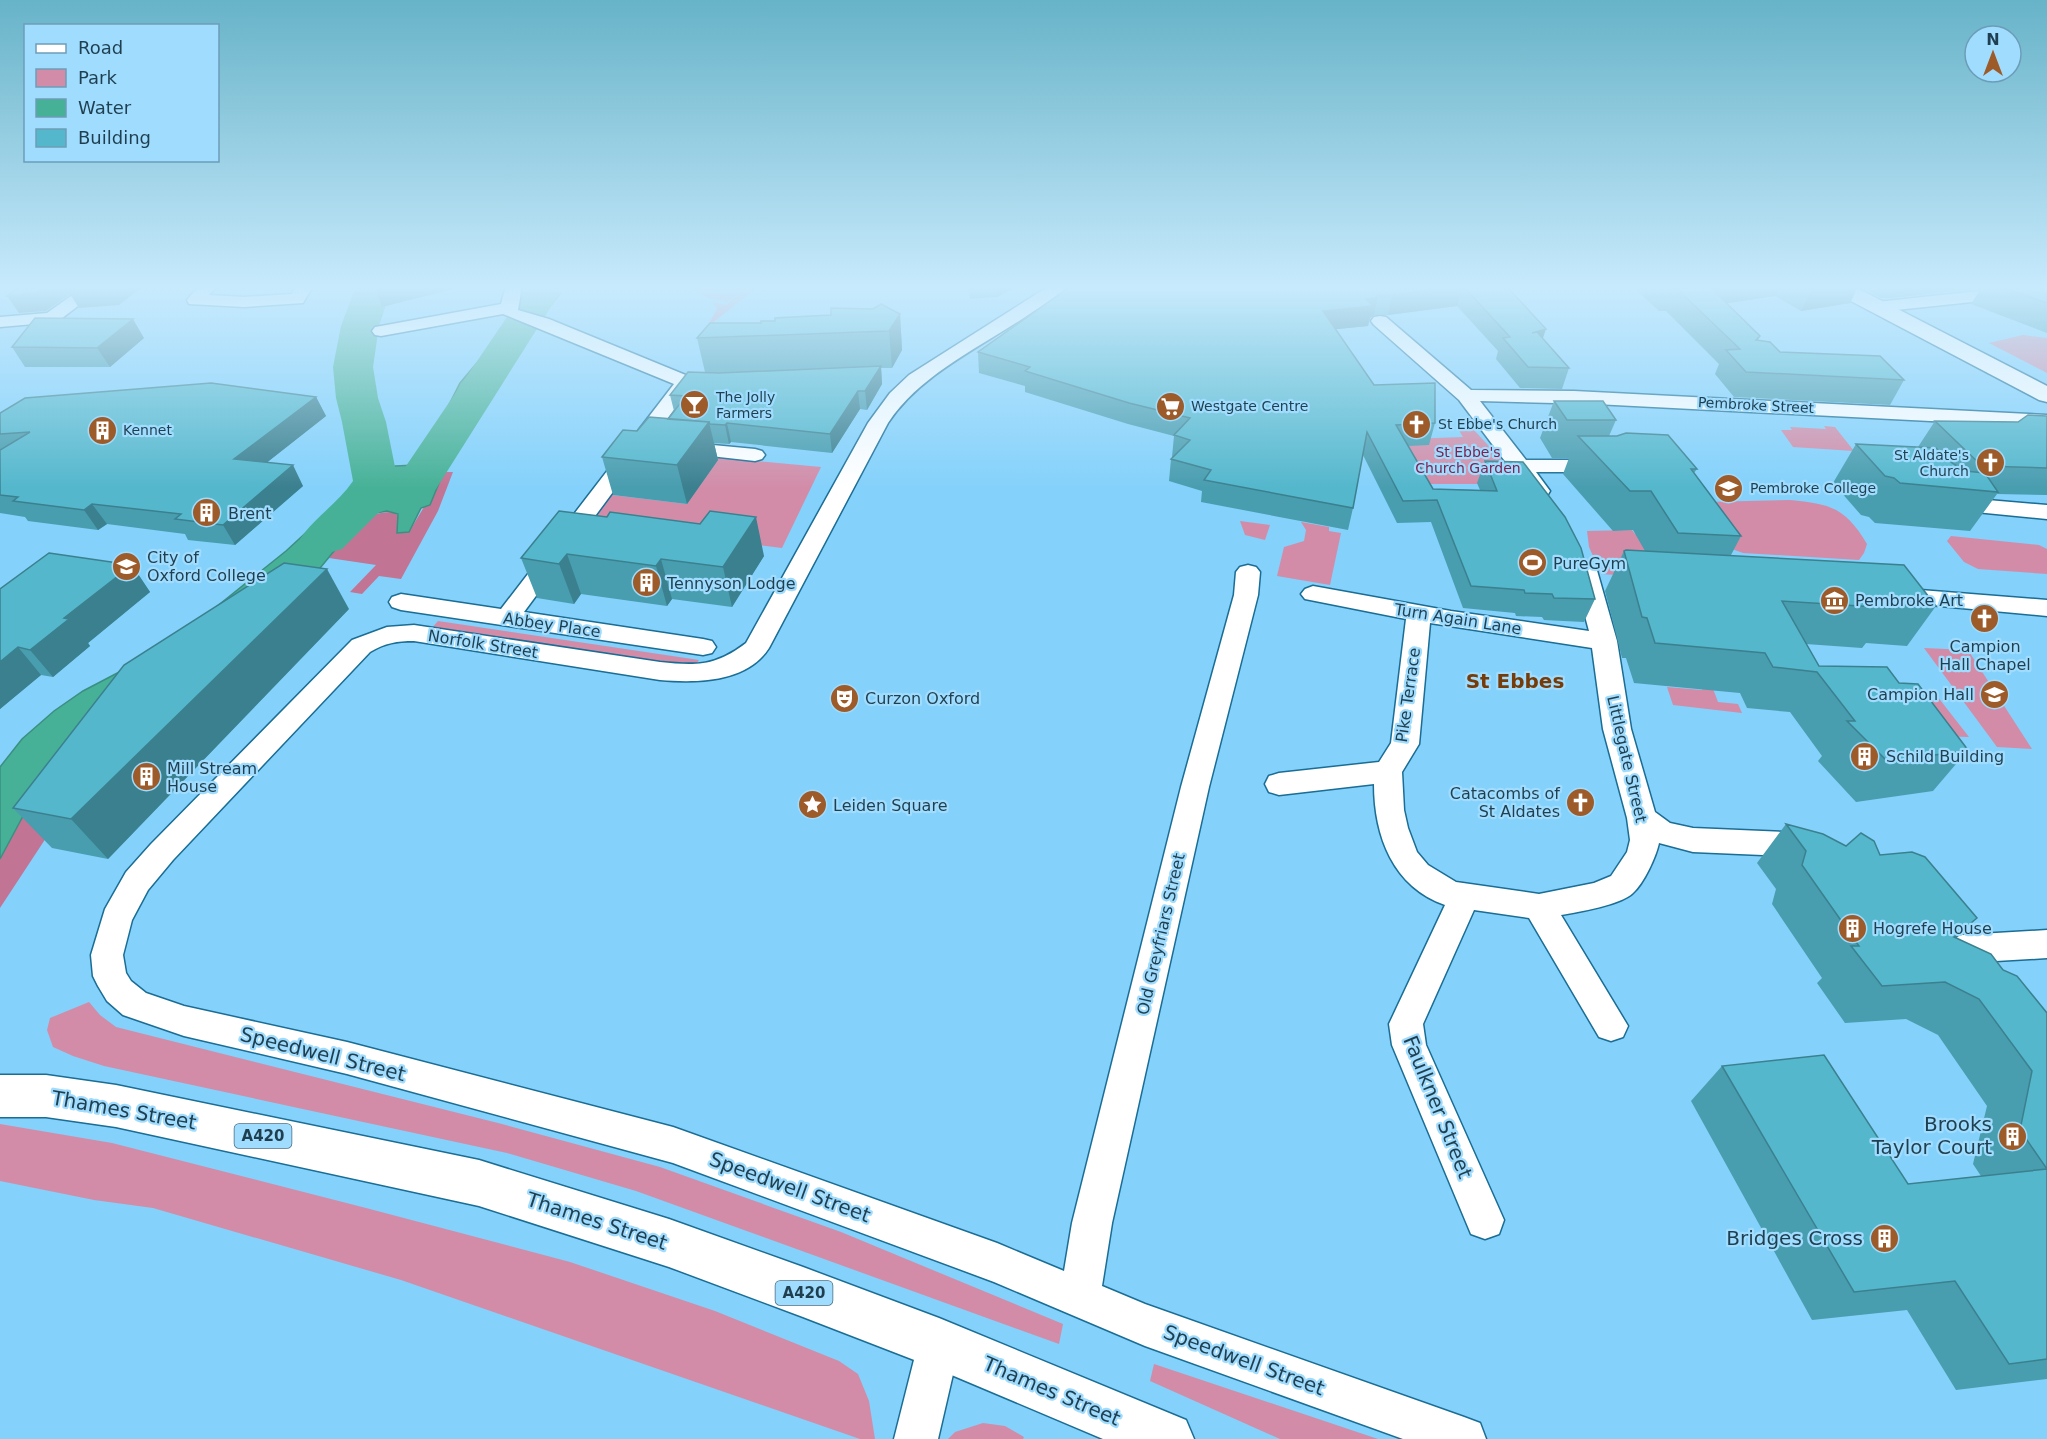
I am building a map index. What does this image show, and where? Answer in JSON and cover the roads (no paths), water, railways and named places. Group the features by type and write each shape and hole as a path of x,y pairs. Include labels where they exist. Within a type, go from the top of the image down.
{"main road":[{"path":"1966,353 2047,395"},
{"name":"Thames Street","path":"0,1096 46,1096 116,1106 479,1183 669,1243 939,1344 1167,1439"}],"street":[{"path":"616,353 685,382 734,383"},
{"path":"895,375 918,375 957,353"},
{"path":"1417,353 1466,396 1551,507"},
{"name":"Norfolk Street","path":"110,976 107,955 116,918 137,881 162,852 361,646 378,636 414,633 660,671 694,674 728,668 756,648 886,410 918,375"},
{"path":"506,619 685,382"},
{"name":"Pembroke Street","path":"1466,396 1602,398 1820,409 1957,419 2047,421"},
{"path":"638,445 755,455"},
{"path":"1521,466 1601,466"},
{"path":"1933,496 1948,503 2047,512"},
{"name":"Littlegate Street","path":"1539,907 1597,895 1622,885 1641,855 1645,840 1642,818 1617,729 1604,641 1600,580 1578,551"},
{"name":"Old Greyfriars Street","path":"1080,1297 1092,1223 1195,787 1246,596 1248,572"},
{"name":"Turn Again Lane","path":"1313,594 1419,614 1604,641"},
{"path":"1870,595 2047,608"},
{"name":"Abbey Place","path":"400,602 703,647"},
{"name":"Pike Terrace","path":"1388,772 1405,744 1419,614"},
{"path":"1279,784 1388,772 1388,805 1398,846 1413,873 1437,889 1466,896 1539,907 1611,1026"},
{"path":"1642,818 1661,832 1693,840 1812,845 1841,850"},
{"name":"Faulkner Street","path":"1466,896 1406,1024 1409,1045 1485,1220"},
{"path":"1942,923 1983,975"},
{"path":"1962,949 2047,944"},
{"name":"Speedwell Street","path":"110,976 119,991 135,1004 184,1021 347,1058 673,1145 998,1263 1155,1329 1464,1439"},
{"path":"916,1439 939,1344"}],"water":[{"path":"485,353 519,353 465,431 454,453 429,444 460,383"},
{"path":"424,455 446,466 430,505 421,508 409,532 397,533 398,514 387,511 370,514 358,522 316,573 52,762 0,859 0,767 22,739 54,711 83,691 125,669 185,632 286,551 349,493 395,466 416,465"}],"waterway":[{"path":"325,539 361,504 376,481 354,381 354,353"},
{"path":"367,502 420,479 502,353"}],"place":[{"name":"The Jolly Farmers","path":"695,405"},
{"name":"Westgate Centre","path":"1170,406"},
{"name":"St Ebbe's Church","path":"1417,424"},
{"name":"Kennet","path":"102,430"},
{"name":"St Aldate's Church","path":"1990,463"},
{"name":"Pembroke College","path":"1729,488"},
{"name":"Brent","path":"207,513"},
{"name":"PureGym","path":"1532,563"},
{"name":"City of Oxford College","path":"126,566"},
{"name":"Tennyson Lodge","path":"646,583"},
{"name":"Pembroke Art","path":"1834,600"},
{"name":"Campion Hall Chapel","path":"1985,618"},
{"name":"Campion Hall","path":"1995,694"},
{"name":"Curzon Oxford","path":"844,698"},
{"name":"Schild Building","path":"1865,756"},
{"name":"Mill Stream House","path":"146,777"},
{"name":"Catacombs of St Aldates","path":"1581,802"},
{"name":"Leiden Square","path":"812,805"},
{"name":"Hogrefe House","path":"1852,928"},
{"name":"Brooks Taylor Court","path":"2013,1136"},
{"name":"Bridges Cross","path":"1884,1238"}],"district":[{"name":"St Ebbes","path":"1515,681"}],"park label":[{"name":"St Ebbe's Church Garden","path":"1468,460"}]}
